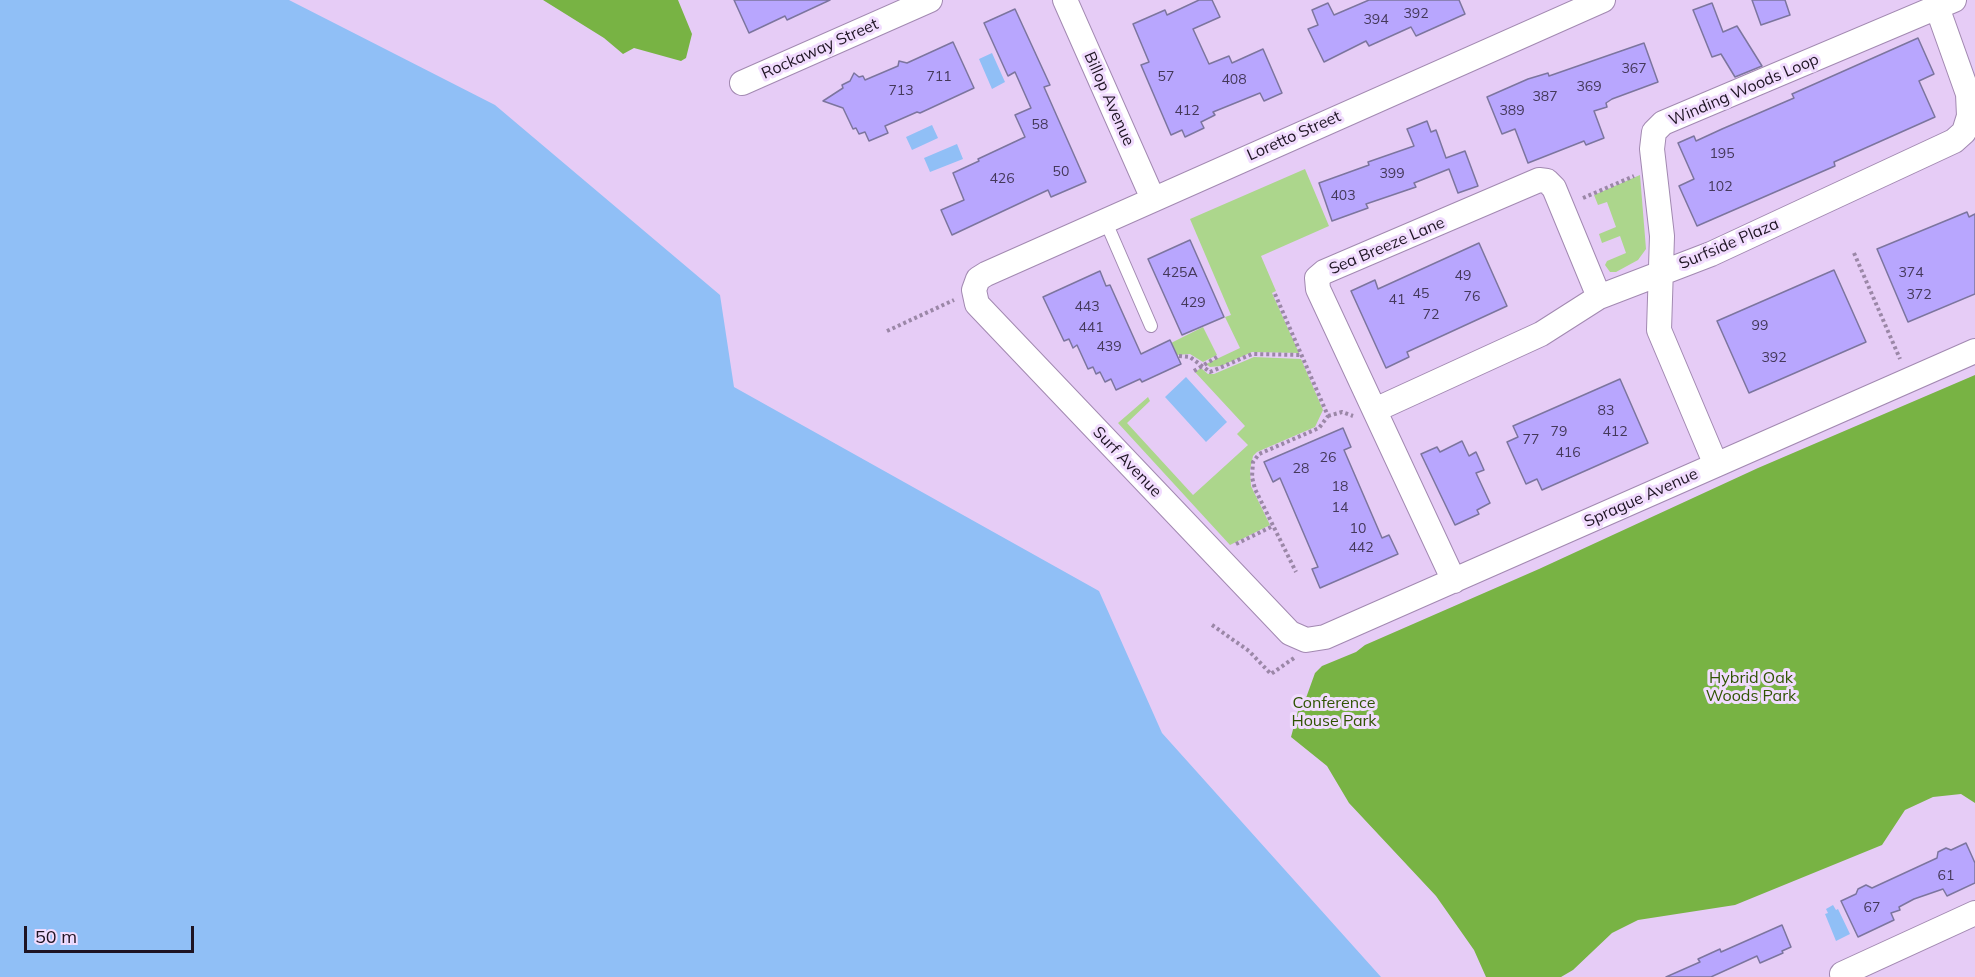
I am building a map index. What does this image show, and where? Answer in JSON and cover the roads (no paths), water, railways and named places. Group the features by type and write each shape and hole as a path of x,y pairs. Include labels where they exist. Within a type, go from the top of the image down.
{"street":[{"name":"Rockaway Street","path":"742,83 930,0"},
{"name":"Billop Avenue","path":"1065,0 1153,199"},
{"name":"Loretto Street","path":"980,282 1105,220 1603,0"},
{"name":"Winding Woods Loop","path":"1716,465 1659,330 1662,236 1652,149 1654,132 1658,127 1681,116 1946,4"},
{"name":"Surfside Plaza","path":"1375,410 1540,334 1599,297 1722,249 1954,141 1964,132 1969,116 1968,93 1946,4"},
{"name":"Sea Breeze Lane","path":"1454,581 1318,289 1317,278 1324,272 1539,180 1547,181 1554,188 1599,297"},
{"name":"Surf Avenue","path":"980,282 977,304 993,322 1290,633 1306,640"},
{"name":"Sprague Avenue","path":"1306,640 1325,638 1975,351"},
{"path":"1842,975 1975,913"}],"lane":[{"path":"1105,220 1151,326"}],"water":[{"path":"0,0 289,0 495,105 720,295 734,387 1099,591 1162,733 1381,977 0,977"},
{"path":"992,53 1005,82 992,89 979,59"},
{"path":"932,125 938,138 912,150 906,137"},
{"path":"957,144 963,159 930,172 924,158"},
{"path":"1186,377 1227,422 1206,442 1165,397"},
{"path":"1833,905 1836,910 1838,909 1850,934 1836,941 1825,914 1828,913 1826,909"}],"park label":[{"name":"Hybrid Oak Woods Park","path":"1751,687"},
{"name":"Conference House Park","path":"1334,712"}]}
